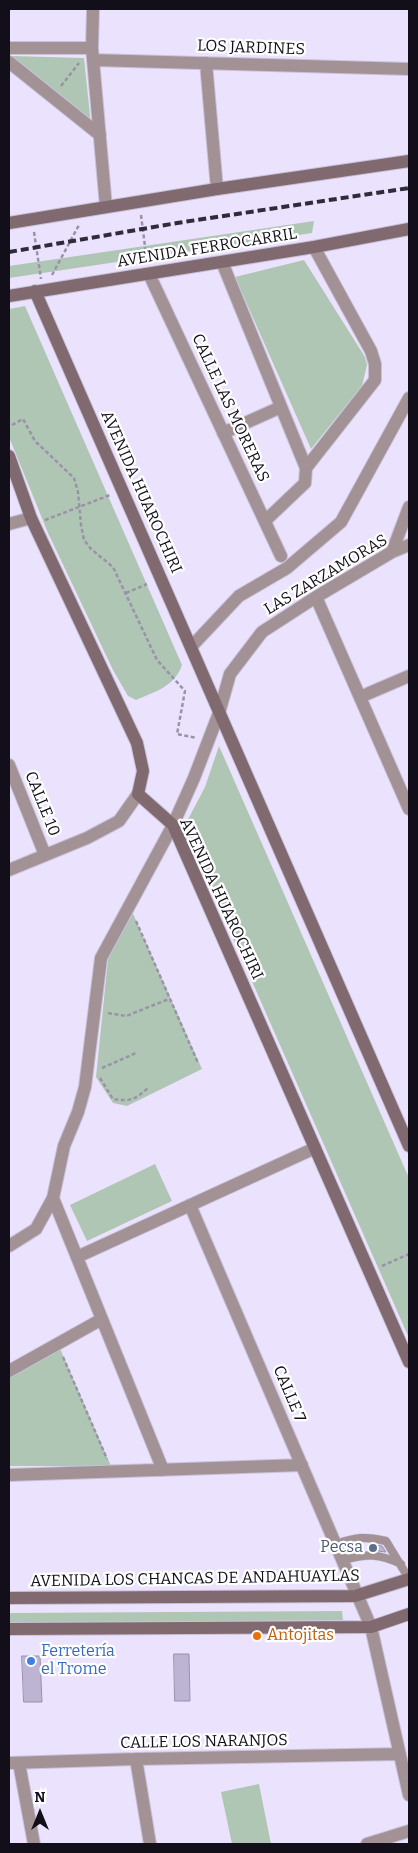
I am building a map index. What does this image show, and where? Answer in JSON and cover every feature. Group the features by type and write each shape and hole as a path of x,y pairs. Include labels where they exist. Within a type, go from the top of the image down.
{"street":[{"path":"93,9 92,54 106,207"},
{"name":"LOS JARDINES","path":"9,48 206,63 409,68"},
{"path":"9,62 100,135"},
{"path":"206,63 217,189"},
{"path":"11,220 32,219 409,160"},
{"name":"AVENIDA FERROCARRIL","path":"9,296 314,247 409,229"},
{"path":"306,468 375,380 375,364 371,351 314,247"},
{"path":"222,262 306,468 305,483 265,521"},
{"name":"CALLE LAS MORERAS","path":"149,274 281,556"},
{"name":"AVENIDA HUAROCHIRI","path":"39,291 160,578 409,1146"},
{"path":"191,647 238,596 287,568 341,522 409,398"},
{"path":"223,433 281,407"},
{"path":"9,456 33,521 137,743 144,771 138,794 119,821 87,838 9,870"},
{"path":"392,552 409,507"},
{"path":"9,524 33,521"},
{"name":"LAS ZARZAMORAS","path":"9,1246 36,1229 53,1198 64,1146 78,1112 84,1087 101,958 173,825 194,778 219,713 230,674 262,632 316,597 392,552 409,545"},
{"path":"316,597 409,809"},
{"path":"360,697 409,676"},
{"name":"CALLE 10","path":"9,765 45,855"},
{"name":"AVENIDA HUAROCHIRI","path":"138,794 173,825 409,1362"},
{"path":"77,1257 315,1148"},
{"path":"53,1198 163,1470"},
{"name":"CALLE 7","path":"190,1205 371,1627 409,1795"},
{"path":"9,1370 102,1320"},
{"path":"9,1475 302,1465"},
{"name":"AVENIDA LOS CHANCAS DE ANDAHUAYLAS","path":"9,1598 358,1595 409,1579"},
{"path":"9,1629 371,1627 409,1614"},
{"name":"CALLE LOS NARANJOS","path":"14,1763 400,1754"},
{"path":"136,1759 150,1844"},
{"path":"14,1763 34,1844"},
{"path":"367,1844 409,1831"}],"lane":[{"path":"336,1544 367,1537 386,1541 409,1579"},
{"path":"343,1560 366,1554 379,1555 401,1564"}],"path":[{"path":"60,86 92,54"},
{"path":"139,201 149,274"},
{"path":"39,291 87,210"},
{"path":"32,219 39,291"},
{"path":"12,425 23,419 35,441 43,450 67,469 74,478 84,540 91,549 113,567 157,660 185,690 177,734 193,737"},
{"path":"33,521 122,490"},
{"path":"126,593 160,578"},
{"path":"135,920 198,1063"},
{"path":"104,1013 126,1016 170,998"},
{"path":"100,1068 136,1053"},
{"path":"101,1059 100,1079 113,1099 124,1101 136,1099 149,1087"},
{"path":"369,1271 409,1254"},
{"path":"62,1356 110,1464"}],"green space":[{"path":"12,56 84,58 91,125 11,58"},
{"path":"314,221 312,233 9,278 9,266"},
{"path":"304,260 365,357 367,365 362,386 311,449 235,277"},
{"path":"25,306 182,665 175,678 164,687 136,700 128,696 113,670 48,533 9,437 9,309"},
{"path":"219,746 409,1178 409,1338 184,827 205,787"},
{"path":"131,909 202,1069 127,1106 113,1103 96,1077 108,959"},
{"path":"155,1164 172,1201 87,1241 70,1205"},
{"path":"59,1346 111,1466 9,1466 9,1374"},
{"path":"342,1611 343,1620 9,1624 9,1613"},
{"path":"259,1784 271,1844 232,1844 221,1792"}],"building":[{"path":"370,1544 382,1546 386,1552 370,1550"},
{"path":"174,1654 189,1654 190,1701 175,1701"},
{"path":"22,1656 40,1656 42,1702 24,1702"}],"railway":[{"path":"9,252 177,223 409,188"}],"place":[{"name":"Pecsa","path":"373,1548"},
{"name":"Antojitas","path":"257,1636"},
{"name":"Ferretería el Trome","path":"31,1661"}]}
